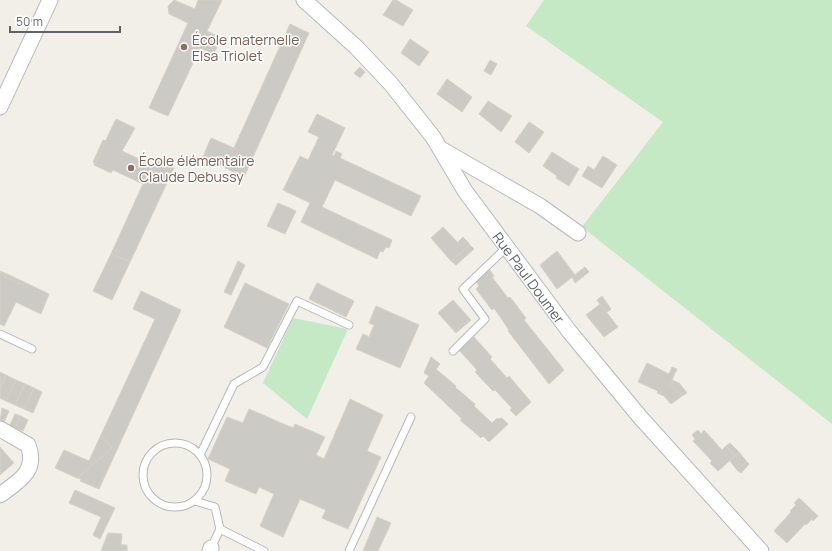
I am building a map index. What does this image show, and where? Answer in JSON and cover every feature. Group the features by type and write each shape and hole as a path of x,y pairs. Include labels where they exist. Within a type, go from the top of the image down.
{"street":[{"path":"0,107 50,0"},
{"name":"Rue Paul Doumer","path":"304,0 378,70 409,107 440,149 465,191 569,331 609,381 761,551"},
{"path":"440,149 534,202 578,233"},
{"path":"0,429 28,445 31,454 30,466 22,478 0,495"}],"lane":[{"path":"453,351 485,319 463,288 507,247"},
{"path":"200,454 234,384 263,367 297,301 349,324"},
{"path":"0,334 32,349"},
{"path":"349,551 411,416"},
{"path":"171,443 182,443 200,454 205,463 207,479 202,493 195,501 186,506 175,508 164,506 155,501 148,493 143,483 142,472 152,452 161,446 171,443"},
{"path":"195,501 215,507 220,529 210,550"},
{"path":"220,529 264,551"}],"green space":[{"path":"544,0 832,0 832,424 582,227 663,122 526,26"},
{"path":"293,318 348,329 307,419 263,383"}],"building":[{"path":"174,0 195,9 198,0 222,0 207,31 221,38 214,54 200,48 168,116 149,108 188,23 169,14 168,6"},
{"path":"393,0 396,0 413,10 403,26 383,15"},
{"path":"290,24 309,33 244,177 203,157 211,138 234,148"},
{"path":"410,39 429,52 419,66 401,53"},
{"path":"490,60 497,64 491,75 484,71"},
{"path":"360,67 365,72 360,78 354,73"},
{"path":"447,79 472,97 462,112 437,94"},
{"path":"488,101 512,116 501,132 479,114"},
{"path":"317,114 345,128 332,155 334,156 336,151 342,154 340,158 421,196 411,216 335,180 322,207 392,240 389,248 386,247 383,252 380,251 377,259 301,222 310,203 283,190 300,156 308,160 319,137 308,132"},
{"path":"116,119 135,128 122,151 152,165 155,159 174,168 130,262 111,254 143,184 113,170 111,173 94,165"},
{"path":"529,122 544,132 529,153 515,142"},
{"path":"103,140 106,141 95,164 93,162"},
{"path":"552,152 579,169 569,186 556,178 557,176 543,166"},
{"path":"603,156 617,165 602,188 582,176 588,166 594,170"},
{"path":"278,203 296,211 285,234 267,226"},
{"path":"443,227 461,246 467,241 470,245 451,261 431,238"},
{"path":"463,237 467,241 461,246 457,243"},
{"path":"470,245 474,249 456,265 451,261"},
{"path":"557,251 575,275 557,289 540,265"},
{"path":"111,254 130,262 112,300 93,291"},
{"path":"238,261 245,265 231,295 224,292"},
{"path":"585,267 589,272 575,283 572,277"},
{"path":"489,269 494,276 492,277 508,298 510,297 526,318 524,320 564,370 549,384 508,331 509,330 494,308 492,310 476,289 479,286 476,281"},
{"path":"0,271 7,274 5,277 23,285 24,282 49,294 41,314 16,302 4,326 0,324"},
{"path":"7,274 24,282 23,285 5,277"},
{"path":"245,283 289,304 267,348 224,327"},
{"path":"317,283 354,301 346,317 309,299"},
{"path":"141,291 181,310 99,489 80,481 81,479 77,478 112,448 101,435 155,319 133,309"},
{"path":"602,296 611,309 606,313 597,300"},
{"path":"453,300 471,320 456,333 438,313"},
{"path":"600,304 618,327 604,337 586,315"},
{"path":"376,306 419,325 400,368 356,349 363,334 369,337 374,325 369,323"},
{"path":"474,337 492,357 490,359 507,378 509,376 531,402 516,416 510,410 512,408 475,372 477,370 459,350"},
{"path":"431,357 440,364 436,369 475,404 474,406 492,423 496,419 502,418 508,424 489,442 483,436 481,438 460,420 462,419 424,383 429,376 424,373"},
{"path":"647,363 669,374 672,367 677,369 670,384 682,396 671,404 664,396 657,393 658,391 638,382"},
{"path":"0,372 6,375 0,389"},
{"path":"6,375 16,380 6,401 0,398 0,389"},
{"path":"16,380 25,384 15,405 6,401"},
{"path":"672,380 679,383 687,393 682,396 670,384"},
{"path":"25,384 34,388 24,409 15,405"},
{"path":"34,388 42,392 33,413 24,409"},
{"path":"350,399 383,415 367,451 381,457 348,529 322,518 326,510 300,499 283,537 260,526 274,494 259,487 256,494 225,481 230,469 208,459 227,417 243,423 249,409 293,428 295,424 325,437 316,455 324,459"},
{"path":"2,408 9,411 4,422 0,421"},
{"path":"15,414 21,416 15,428 10,425"},
{"path":"21,416 28,420 23,431 15,428"},
{"path":"698,430 701,434 704,430 722,450 726,446 735,456 718,471 710,463 712,461 693,441 695,439 692,435"},
{"path":"101,435 112,448 77,478 55,468 64,450 89,461"},
{"path":"730,443 739,452 735,456 726,446"},
{"path":"0,447 14,463 0,475"},
{"path":"739,452 747,462 737,470 730,461"},
{"path":"747,462 749,464 741,473 737,470"},
{"path":"75,490 115,508 100,539 93,535 101,517 69,503"},
{"path":"799,498 818,516 813,521 812,519 806,525 805,524 787,543 774,531 791,512 790,511 796,505 794,503"},
{"path":"377,517 391,523 378,551 363,551"},
{"path":"108,533 122,534 121,545 127,545 127,551 101,551"}],"place":[{"name":"École maternelle Elsa Triolet","path":"184,47"},
{"name":"École élémentaire Claude Debussy","path":"131,168"}]}
